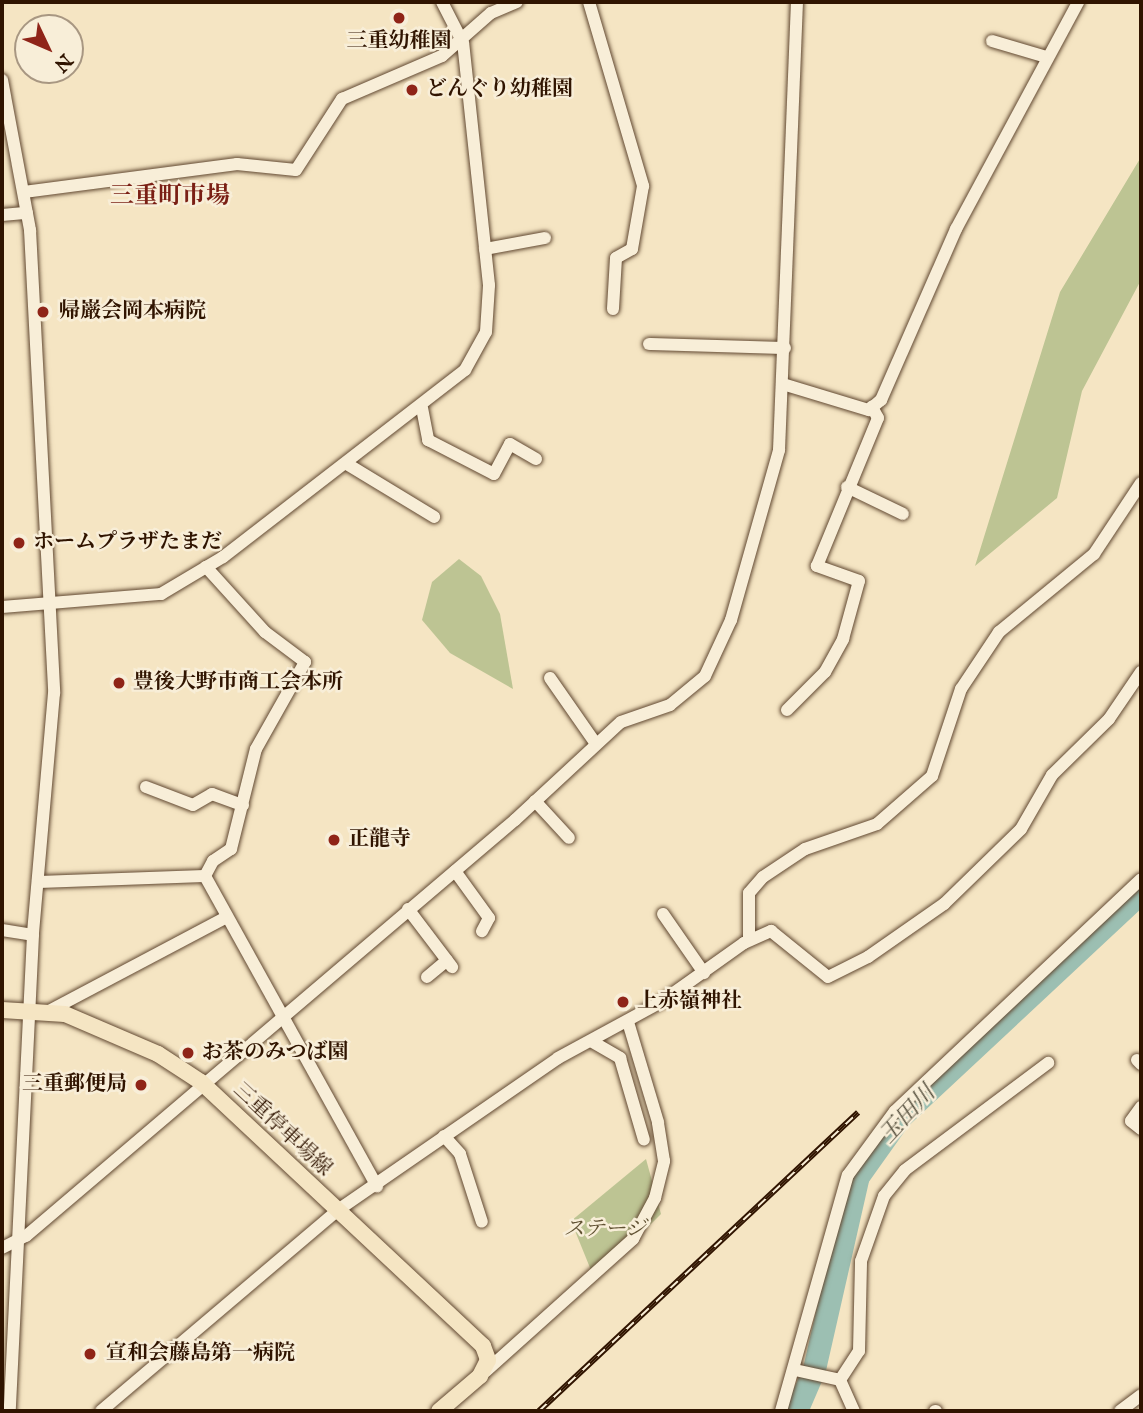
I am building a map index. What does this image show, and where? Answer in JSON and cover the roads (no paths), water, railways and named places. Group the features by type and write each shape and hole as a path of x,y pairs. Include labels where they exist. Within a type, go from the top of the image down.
{"main road":[{"name":"三重停車場線","path":"2,1010 51,1010 158,1054 201,1082 483,1346 488,1360 480,1376"},
{"path":"439,1411 480,1376"}],"street":[{"path":"2,607 161,594 206,567 347,464 422,408 466,370 486,332 485,249 463,43 442,2"},
{"path":"24,192 237,164 296,170 342,99 463,43 491,13 517,2"},
{"path":"589,2 642,187 632,249 616,258 613,309"},
{"path":"2,1248 18,1238 279,1015 455,871 621,722 670,705 705,676 747,568 779,450 786,385 787,137 797,2"},
{"path":"872,407 1046,57 1078,2"},
{"path":"992,41 1046,57"},
{"path":"2,80 27,212 54,693 33,935 10,1411"},
{"path":"2,215 27,212"},
{"path":"485,249 545,237"},
{"path":"649,344 785,348"},
{"path":"786,385 872,407 878,418 847,487 817,566 859,581 843,639 824,672 787,710"},
{"path":"422,408 428,440 494,474 510,444 536,459"},
{"path":"347,464 433,517"},
{"path":"749,940 749,893 763,877 816,844 877,824 932,776 957,699 999,632 1094,554 1141,483"},
{"path":"847,487 903,514"},
{"path":"205,876 213,861 231,849 256,749 305,662 265,632 206,567"},
{"path":"101,1411 338,1210 377,1186 444,1136 591,1041 628,1022 749,940 771,931 828,977 868,957 982,874 1021,829 1052,775 1110,719 1141,672"},
{"path":"550,678 596,744"},
{"path":"146,787 193,805 212,794 243,804"},
{"path":"535,801 569,838"},
{"path":"455,871 489,918 482,931"},
{"path":"38,881 205,876"},
{"path":"205,876 279,1015 377,1186"},
{"path":"781,1411 798,1371 848,1175 895,1111 1141,879"},
{"path":"408,909 450,964 428,976"},
{"path":"663,914 705,972"},
{"path":"51,1010 227,916"},
{"path":"2,930 33,935"},
{"path":"480,1376 633,1240 655,1198 664,1161 658,1122 628,1022"},
{"path":"591,1041 620,1058 644,1140"},
{"path":"838,1379 859,1351 861,1261 884,1196 905,1170 1048,1063"},
{"path":"1141,1107 1132,1121 1141,1129"},
{"path":"444,1136 460,1154 482,1222"},
{"path":"798,1371 838,1379"},
{"path":"838,1379 854,1411"},
{"path":"1120,1411 1141,1395"}],"waterway":[{"name":"玉田川","path":"796,1411 814,1369 858,1176 900,1117 1141,892"}],"railway":[{"path":"539,1411 858,1113"}],"place":[{"name":"三重幼稚園","path":"399,18"},
{"name":"どんぐり幼稚園","path":"412,90"},
{"name":"帰巌会岡本病院","path":"43,312"},
{"name":"ホームプラザたまだ","path":"19,543"},
{"name":"豊後大野市商工会本所","path":"119,683"},
{"name":"正龍寺","path":"334,840"},
{"name":"上赤嶺神社","path":"623,1002"},
{"name":"お茶のみつば園","path":"188,1053"},
{"name":"三重郵便局","path":"141,1085"},
{"name":"宣和会藤島第一病院","path":"90,1354"}],"district":[{"name":"三重町市場","path":"170,197"}],"park label":[{"name":"ステージ","path":"605,1230"}]}
